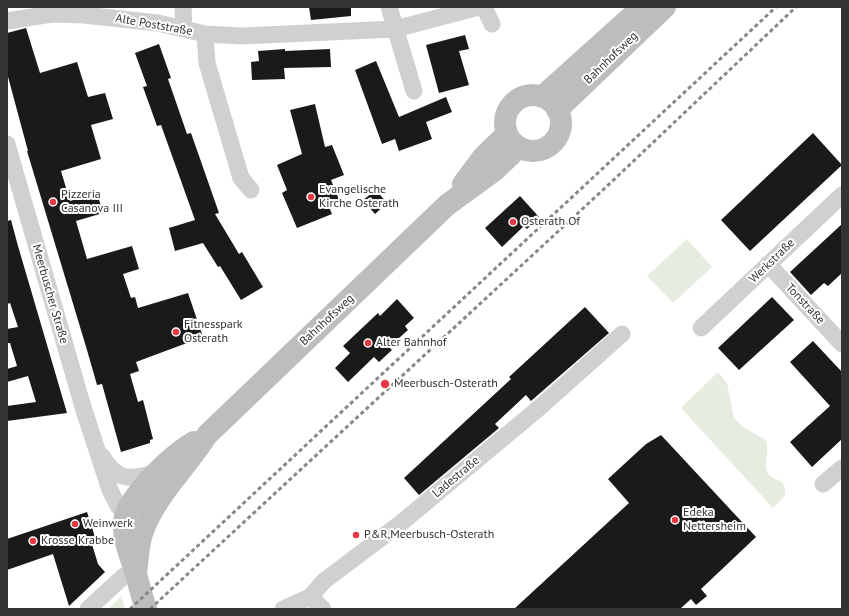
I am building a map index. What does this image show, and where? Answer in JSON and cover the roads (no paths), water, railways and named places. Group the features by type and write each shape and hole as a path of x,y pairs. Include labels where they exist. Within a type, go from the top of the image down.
{"main road":[{"name":"Bahnhofsweg","path":"550,103 642,7"},
{"name":"Bahnhofsweg","path":"550,103 665,7"},
{"path":"533,95 550,103 560,122 558,135 550,145 537,151 524,150 513,140 505,125 506,116 510,107 524,96 533,95"},
{"name":"Bahnhofsweg","path":"126,514 136,497 158,472 186,447 207,435 447,205 483,157 513,140"},
{"name":"Bahnhofsweg","path":"152,512 195,455 207,435"},
{"path":"136,574 140,541 152,512"},
{"path":"126,514 124,522 125,540 146,609"}],"street":[{"path":"183,7 184,29"},
{"path":"389,7 414,90"},
{"name":"Alte Poststraße","path":"7,21 52,14 84,15 135,20 205,34 242,36 395,29 479,7"},
{"path":"484,7 492,24"},
{"name":"Alte Poststraße","path":"205,34 207,63 242,178 251,190"},
{"name":"Meerbuscher Straße","path":"7,144 94,444 110,490 118,506 126,514"},
{"name":"Werkstraße","path":"701,328 842,195"},
{"name":"Tonstraße","path":"768,264 842,344"},
{"name":"Ladestraße","path":"283,609 310,597 324,581 401,523 538,408 622,334"},
{"name":"Meerbuscher Straße","path":"94,444 111,468 124,477 138,478 158,472"},
{"path":"823,484 842,468"},
{"path":"126,514 140,516 152,512"},
{"path":"88,609 124,576 136,574"},
{"path":"310,597 323,609"}],"railway":[{"path":"130,609 776,7"},
{"path":"150,609 604,189 796,7"}],"place":[{"name":"Evangelische Kirche Osterath","path":"311,197"},
{"name":"Pizzeria Casanova III","path":"53,202"},
{"name":"Osterath Of","path":"513,222"},
{"name":"Fitnesspark Osterath","path":"176,332"},
{"name":"Alter Bahnhof","path":"368,343"},
{"name":"Meerbusch-Osterath","path":"385,384"},
{"name":"Edeka Nettersheim","path":"675,520"},
{"name":"Weinwerk","path":"75,524"},
{"name":"P&R,Meerbusch-Osterath","path":"356,535"},
{"name":"Krosse Krabbe","path":"33,541"}]}
